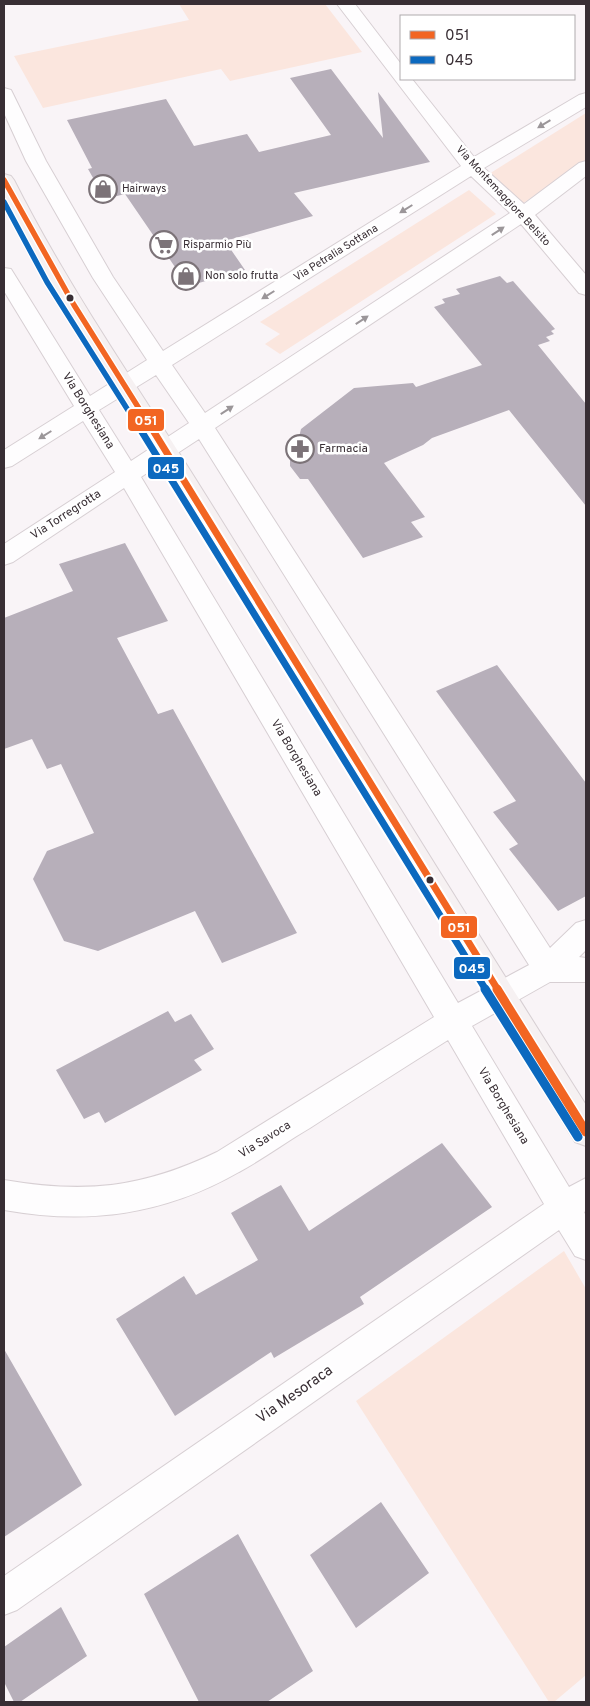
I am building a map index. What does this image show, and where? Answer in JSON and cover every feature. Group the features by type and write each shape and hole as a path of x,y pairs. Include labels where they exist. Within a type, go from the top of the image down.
{"street":[{"name":"Via Montemaggiore Belsito","path":"346,4 400,74"},
{"name":"Via Montemaggiore Belsito","path":"404,80 472,167 523,214 586,288"},
{"path":"4,94 36,162 103,278 202,426 547,969"},
{"name":"Via Petralia Sottana","path":"86,409 472,167 586,99"},
{"path":"128,475 523,214 586,168"},
{"path":"4,180 62,290 166,450 499,995 586,1132"},
{"name":"Via Borghesiana","path":"4,274 128,475 453,1021 575,1201 586,1245"},
{"path":"4,460 86,409"},
{"name":"Via Torregrotta","path":"4,556 128,475"},
{"path":"547,969 586,932"},
{"path":"547,969 586,970"},
{"name":"Via Savoca","path":"4,1195 58,1203 93,1204 132,1199 188,1182 228,1162 453,1021 547,969"},
{"name":"Via Mesoraca","path":"4,1597 575,1201"}],"shaded area":[{"path":"179,4 325,4 362,52 230,81 221,69 43,108 14,56 189,20"},
{"path":"586,113 586,160 522,204 489,174"},
{"path":"469,190 496,214 280,354 265,344 280,334 260,322"},
{"path":"564,1251 586,1289 586,1675 554,1702 549,1702 356,1401"}],"building":[{"path":"331,69 383,138 378,92 430,162 294,193 313,216 225,241 245,270 188,286 125,194 105,199 88,169 92,168 67,120 166,99 194,146 247,134 259,152 331,135 290,78"},
{"path":"500,276 507,283 513,281 555,329 551,331 554,334 546,337 550,341 538,345 586,404 586,506 509,410 432,438 423,445 384,463 425,517 411,522 423,537 363,558 308,479 300,479 290,466 290,458 301,429 354,388 413,383 416,387 482,365 434,307 445,303 442,299 460,294 456,289"},
{"path":"125,543 168,621 117,638 158,714 173,709 297,933 222,963 195,911 98,951 64,941 33,879 47,851 94,833 61,764 47,769 32,739 4,749 4,618 73,591 59,564"},
{"path":"497,665 586,783 586,896 558,911 509,849 518,844 493,812 516,801 436,691"},
{"path":"168,1011 175,1022 191,1014 214,1049 194,1060 202,1070 105,1123 99,1112 84,1119 56,1070"},
{"path":"442,1143 492,1207 360,1297 364,1304 274,1358 271,1352 175,1416 116,1319 184,1276 196,1295 258,1260 231,1213 281,1185 309,1231"},
{"path":"4,1349 82,1485 4,1537"},
{"path":"381,1502 429,1573 356,1628 310,1555"},
{"path":"238,1534 313,1671 267,1702 199,1702 144,1594"},
{"path":"61,1607 87,1656 20,1702 14,1702 4,1682 4,1647"}],"transit line":[{"name":"051","path":"4,180 49,264 74,305 201,506 586,1132"},
{"name":"045","path":"4,202 47,282 193,512 432,903 578,1137"}],"place":[{"name":"Hairways","path":"103,189"},
{"name":"Risparmio Più","path":"164,245"},
{"name":"Non solo frutta","path":"186,276"},
{"name":"Farmacia","path":"300,449"}]}
